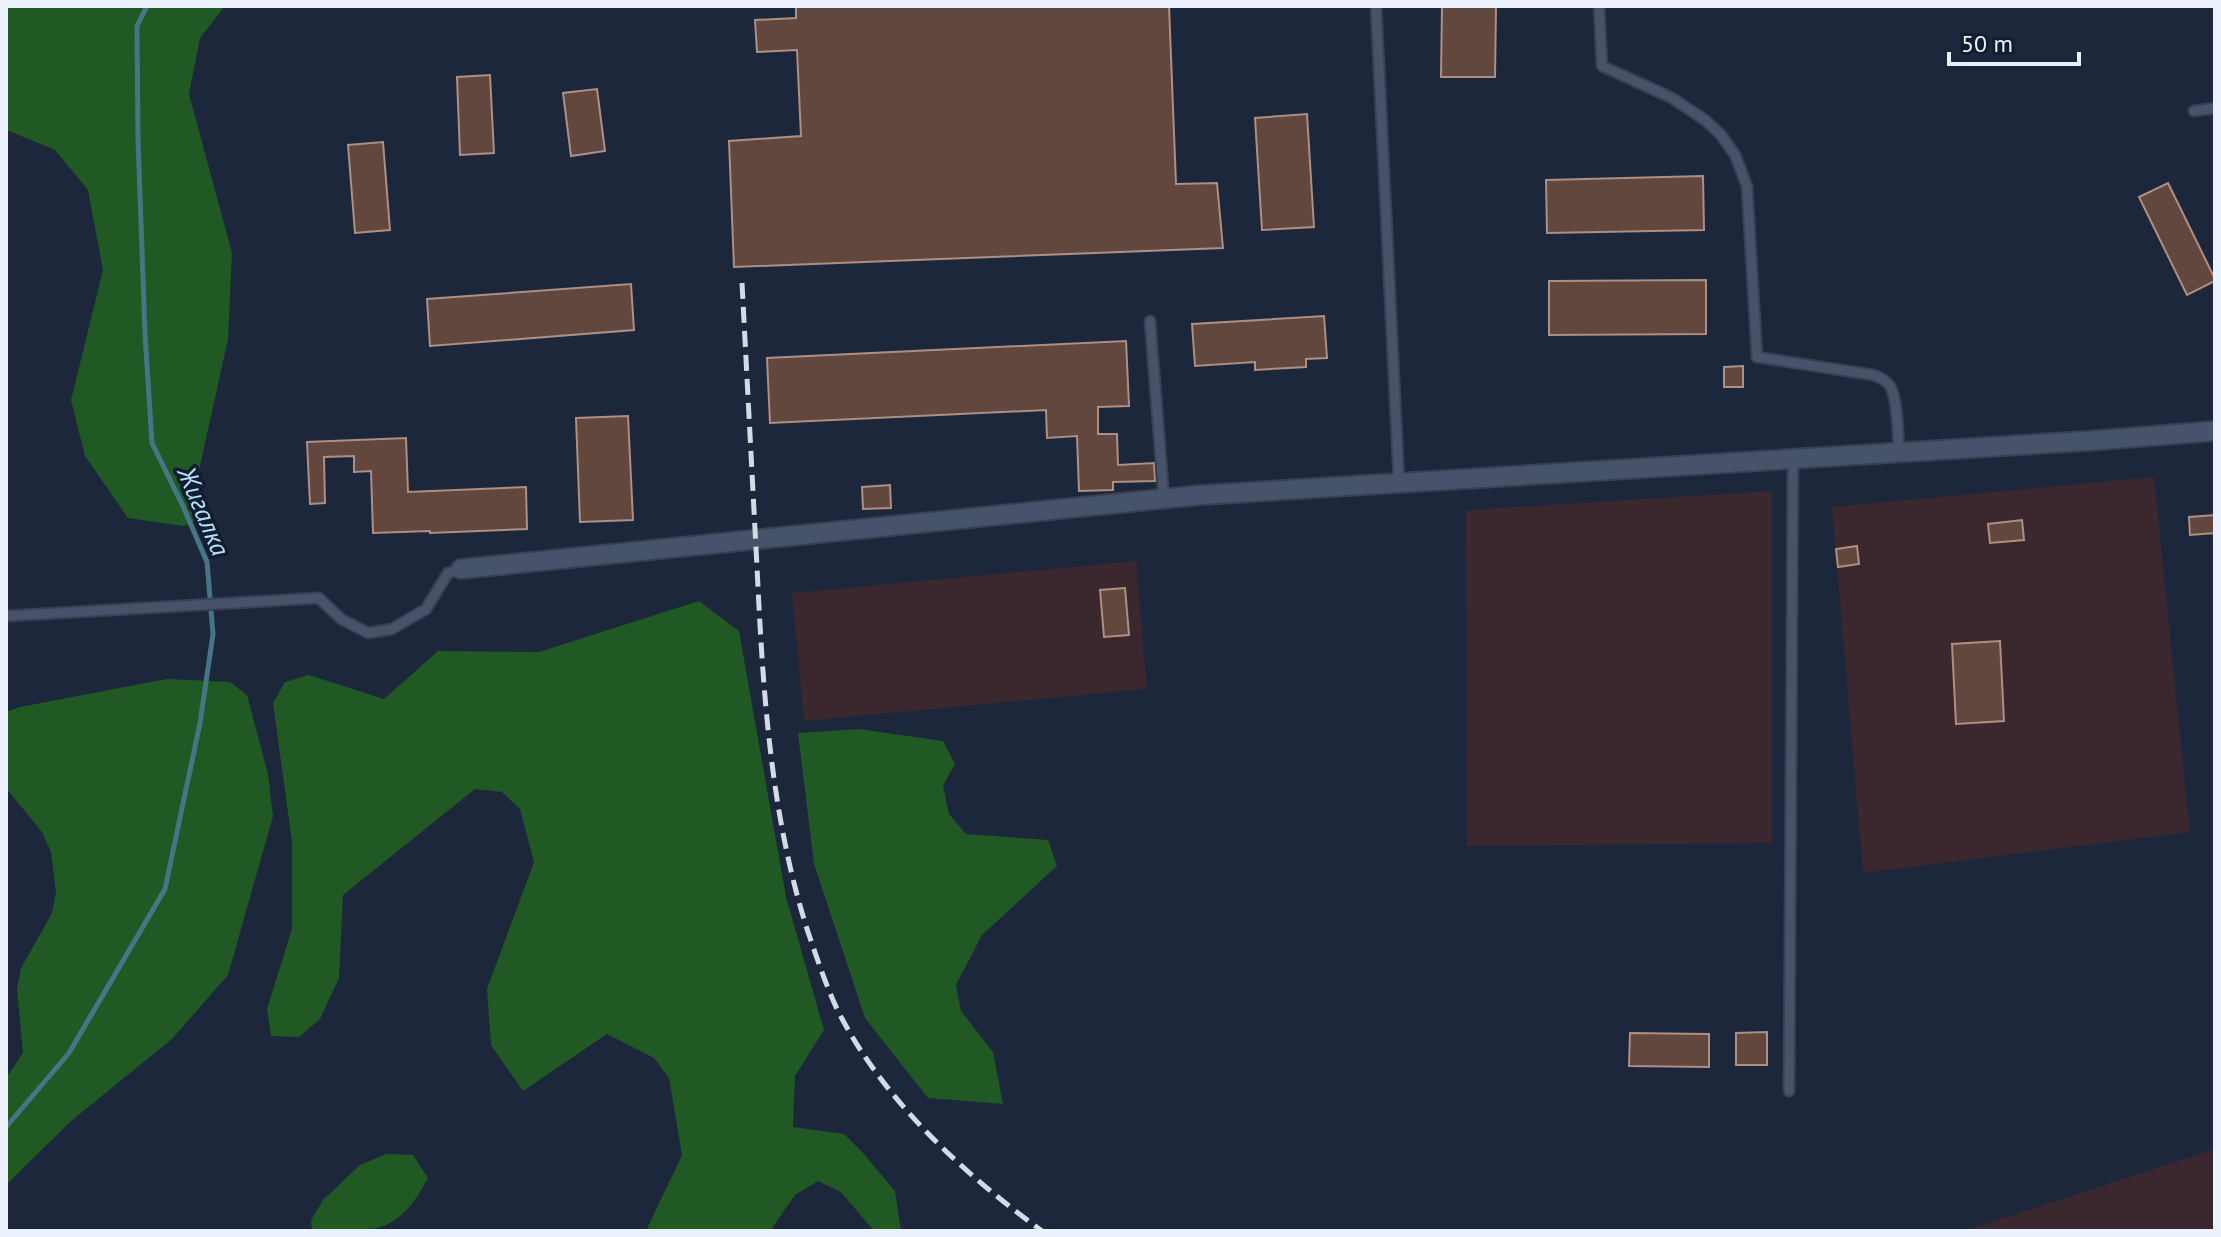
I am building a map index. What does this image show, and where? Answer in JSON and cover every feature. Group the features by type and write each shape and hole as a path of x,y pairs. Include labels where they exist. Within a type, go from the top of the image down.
{"street":[{"path":"461,569 1164,499 2215,431"}],"lane":[{"path":"1376,6 1399,482"},
{"path":"1599,6 1602,66 1672,98 1705,120 1735,155 1747,186 1757,357 1873,375 1884,380 1891,387 1899,452"},
{"path":"2194,111 2215,108"},
{"path":"1150,321 1164,499"},
{"path":"1789,1091 1793,459"},
{"path":"6,616 319,598 341,619 368,633 392,629 426,609 448,573 461,569"}],"shaded area":[{"path":"2154,477 2190,832 1863,873 1832,507"},
{"path":"1772,491 1772,843 1467,846 1466,510"},
{"path":"1136,561 1147,689 804,721 792,593"},
{"path":"2215,1149 2215,1231 1964,1231"}],"green space":[{"path":"8,6 225,6 200,38 189,94 232,253 228,339 198,475 203,519 183,526 128,518 85,456 71,400 103,270 88,190 55,150 6,132"},
{"path":"699,601 739,631 786,897 824,1030 795,1076 793,1127 844,1134 895,1191 901,1231 874,1231 841,1192 818,1181 795,1195 770,1231 646,1231 682,1155 669,1078 654,1058 607,1034 523,1091 491,1045 487,989 534,862 520,809 502,792 475,789 343,895 339,978 320,1019 299,1037 271,1036 267,1009 292,929 292,842 273,703 285,682 309,675 384,699 438,651 539,652"},
{"path":"167,679 230,682 247,695 268,774 273,816 228,975 172,1039 71,1121 6,1185 6,1078 23,1053 17,989 21,968 52,913 56,893 51,852 42,832 6,788 6,712"},
{"path":"859,729 943,741 955,764 943,786 949,814 966,834 1048,840 1057,866 982,935 956,985 961,1011 993,1052 1003,1104 928,1098 865,1018 814,864 798,733"},
{"path":"386,1154 413,1155 428,1178 406,1211 382,1227 368,1230 312,1231 311,1220 323,1200 360,1165"}],"building":[{"path":"796,6 1169,6 1176,184 1217,183 1223,248 734,267 729,141 801,136 797,50 757,52 755,20 796,18"},
{"path":"1442,6 1496,6 1495,77 1441,77"},
{"path":"490,75 494,153 460,155 457,77"},
{"path":"597,89 605,151 571,156 563,93"},
{"path":"1307,114 1314,227 1262,230 1255,118"},
{"path":"383,142 390,230 355,233 348,145"},
{"path":"1703,176 1704,230 1547,233 1546,180"},
{"path":"2168,183 2215,279 2187,295 2139,197"},
{"path":"1706,280 1706,334 1549,335 1549,281"},
{"path":"631,284 634,330 430,346 427,299"},
{"path":"1324,316 1327,358 1306,359 1306,367 1255,370 1255,362 1195,366 1192,324"},
{"path":"1126,341 1129,406 1098,407 1098,434 1117,434 1118,465 1154,463 1155,481 1113,482 1113,490 1079,491 1077,436 1047,438 1046,410 770,423 767,358"},
{"path":"1743,366 1743,387 1724,387 1724,367"},
{"path":"628,416 633,520 580,522 576,418"},
{"path":"406,438 408,492 526,487 527,529 373,533 371,471 354,472 354,456 324,457 325,503 310,504 307,442"},
{"path":"890,485 891,508 863,509 862,487"},
{"path":"2215,515 2215,533 2190,535 2189,517"},
{"path":"2022,520 2024,540 1990,543 1988,524"},
{"path":"1857,546 1859,564 1838,567 1836,549"},
{"path":"1125,588 1129,635 1104,637 1100,590"},
{"path":"2000,641 2004,721 1956,724 1952,644"},
{"path":"1767,1032 1767,1065 1736,1065 1736,1033"},
{"path":"1630,1033 1709,1034 1709,1067 1629,1066"}],"waterway":[{"name":"Жигалка","path":"6,1127 69,1053 165,889 200,723 213,634 207,562 152,443 138,139 137,26 147,6"}],"railway":[{"path":"742,283 759,613 770,751 785,842 808,932 838,1011 878,1075 927,1133 983,1185 1042,1231"}]}
